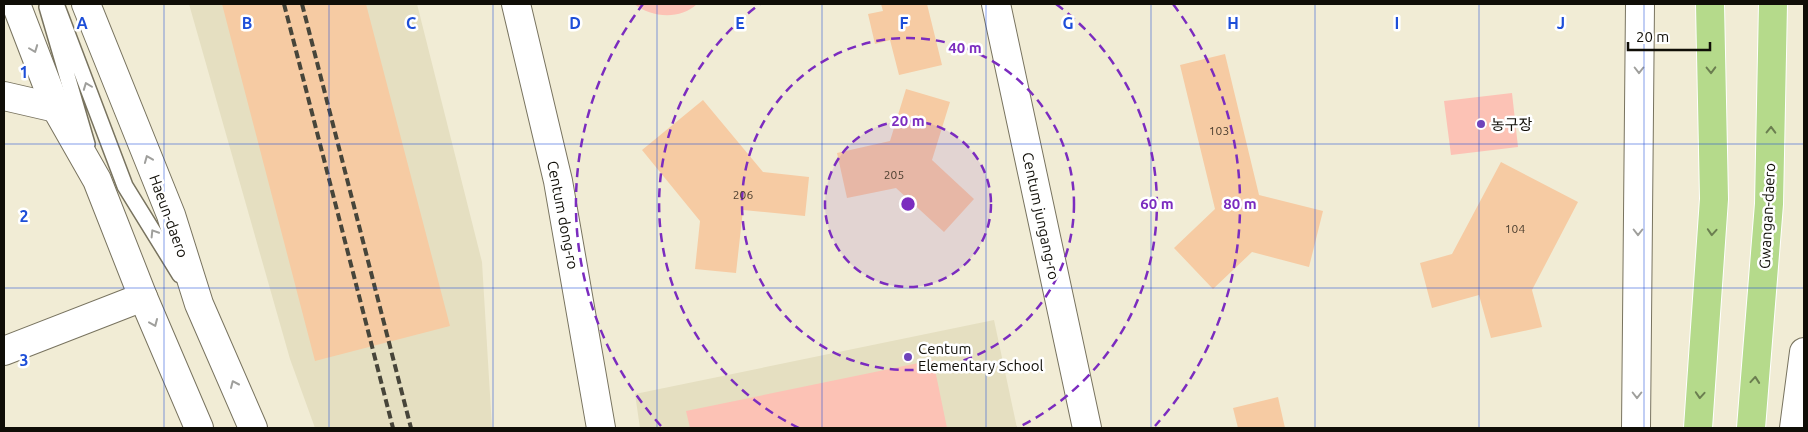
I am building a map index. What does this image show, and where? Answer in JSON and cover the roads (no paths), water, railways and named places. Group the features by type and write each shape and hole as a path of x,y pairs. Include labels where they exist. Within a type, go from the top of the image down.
{"highway":[{"path":"1698,428 1714,199 1710,4"},
{"name":"Gwangan-daero","path":"1751,428 1769,204 1773,4"}],"main road":[{"path":"16,4 56,108 97,180 142,297 199,428"},
{"name":"Haeun-daero","path":"86,4 171,215 198,304 253,428"},
{"name":"Centum dong-ro","path":"516,4 558,181 600,428"},
{"name":"Centum jungang-ro","path":"996,4 1087,428"},
{"path":"1636,428 1640,4"},
{"path":"4,96 56,108"},
{"path":"4,351 142,297"},
{"path":"1794,428 1804,352"}],"lane":[{"path":"46,4 97,180"},
{"path":"56,4 125,186 198,304"}],"railway":[{"path":"284,4 393,428"},
{"path":"302,4 411,428"}],"place":[{"name":"농구장","path":"1481,124"},
{"name":"Centum Elementary School","path":"908,357"}]}
